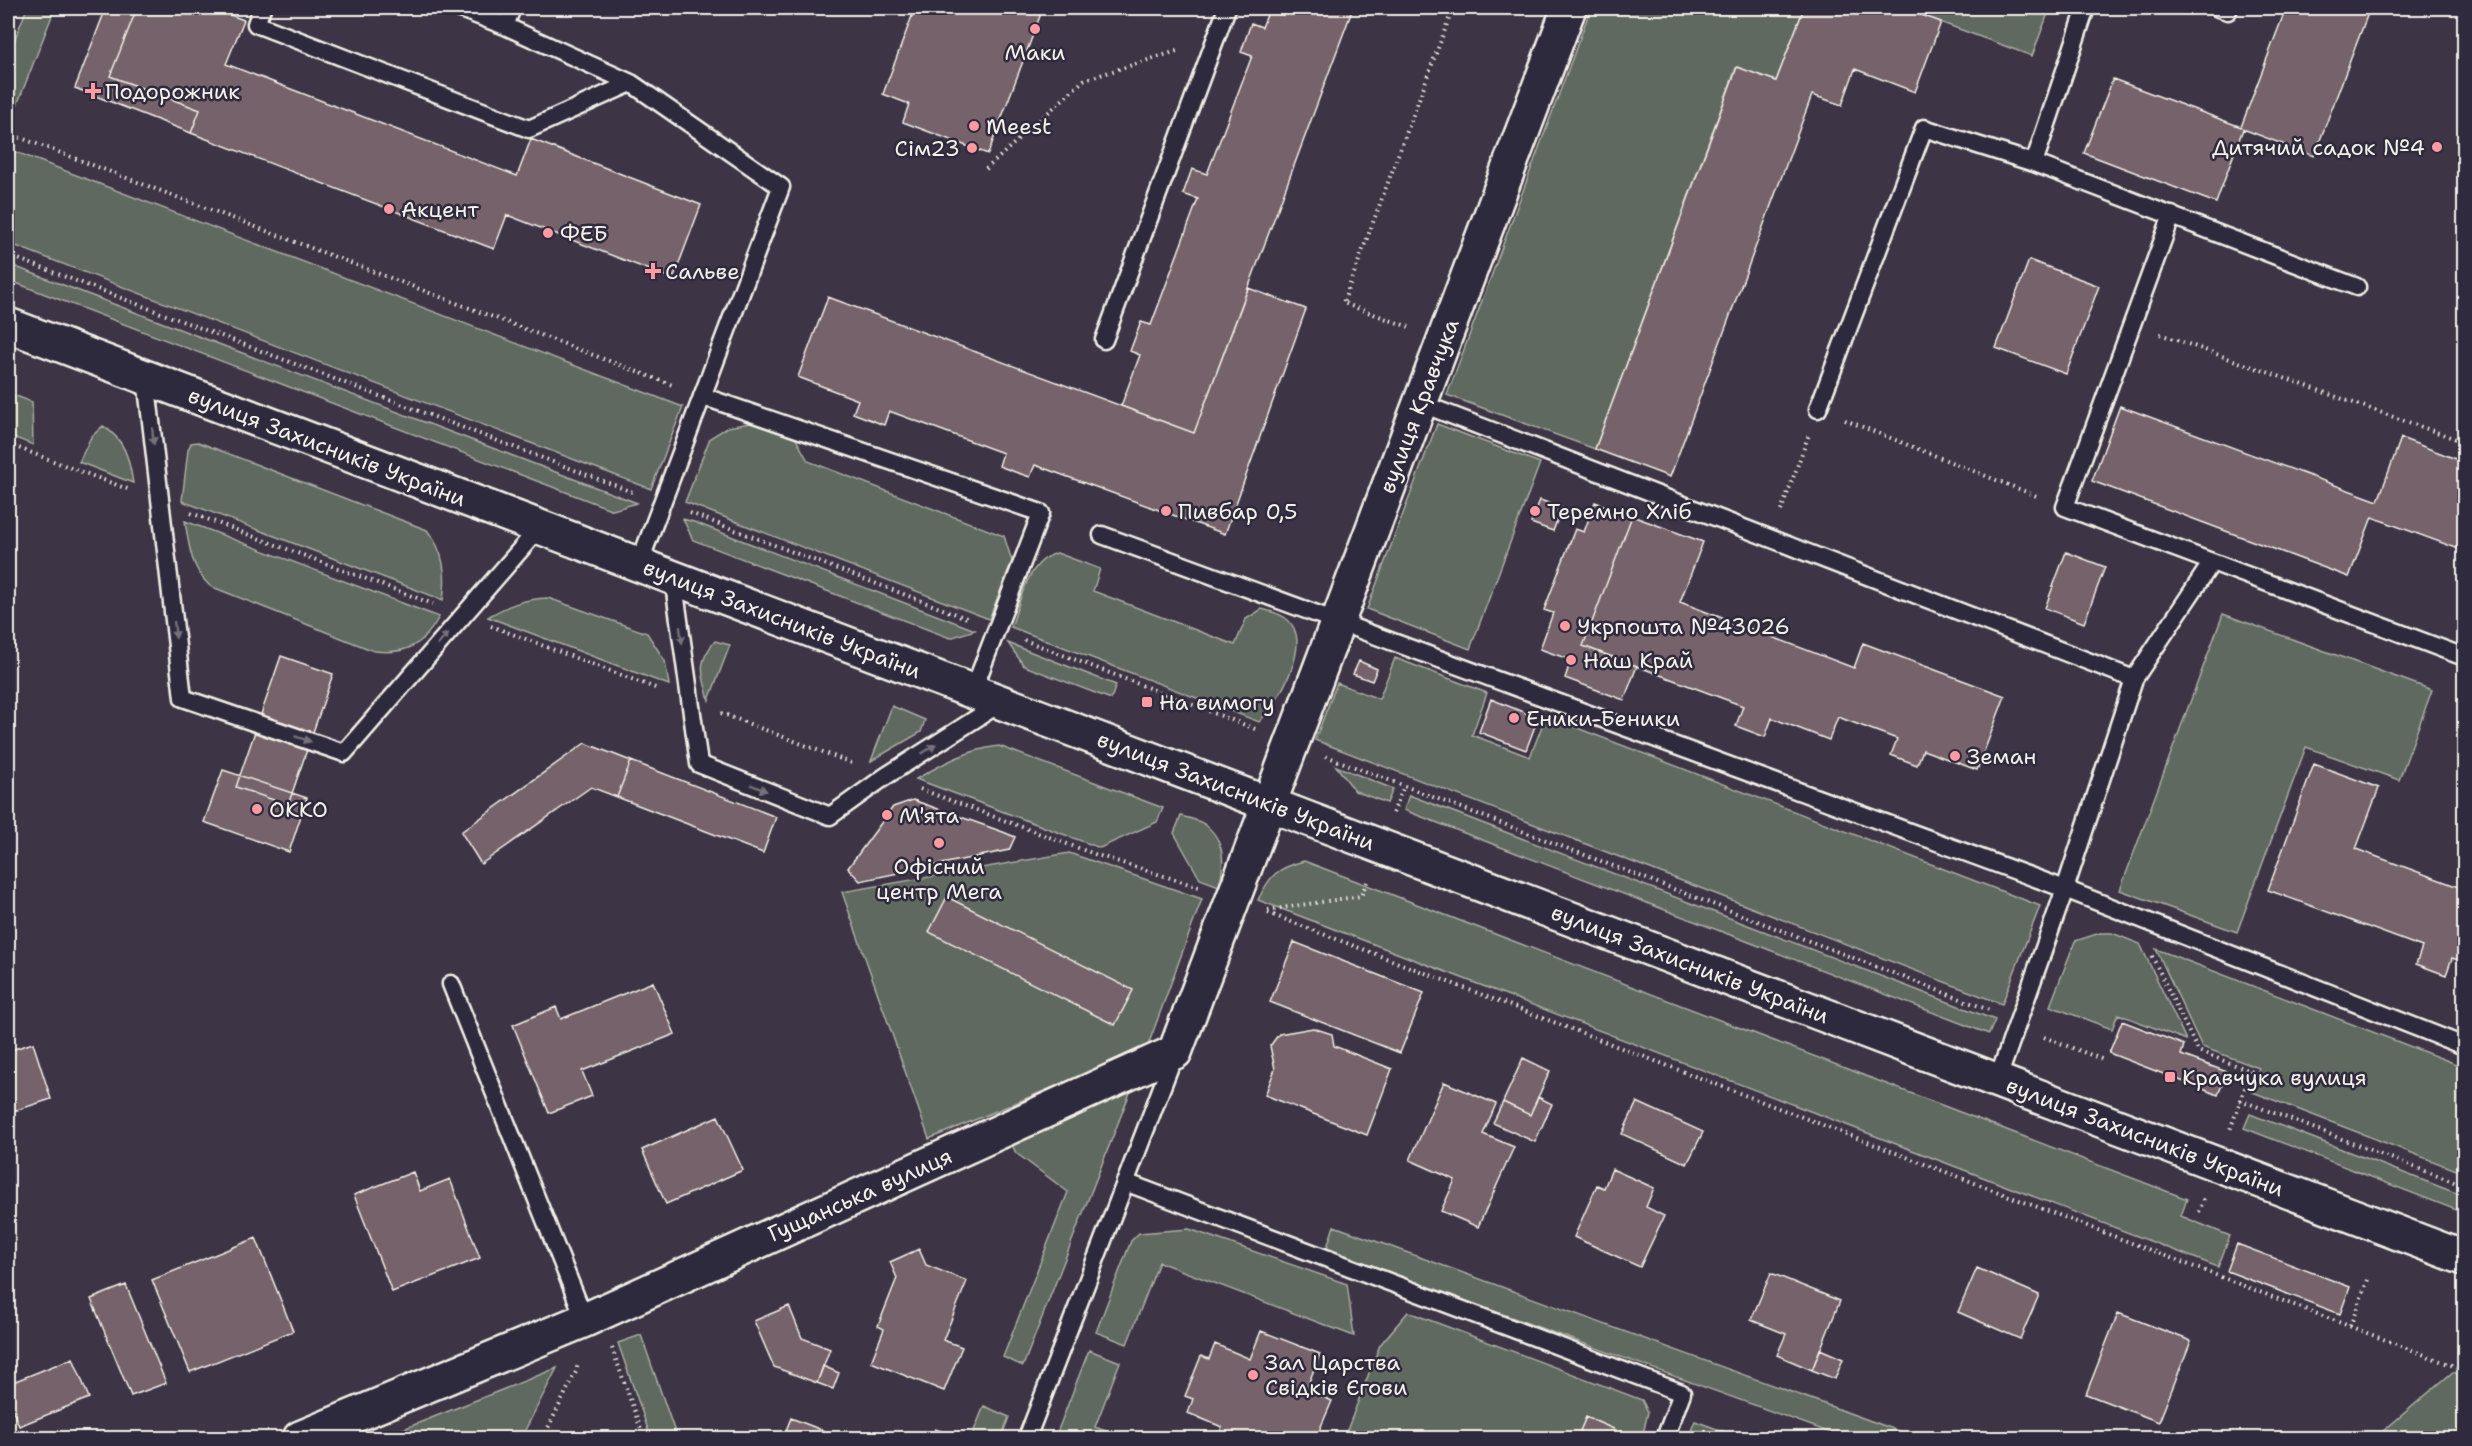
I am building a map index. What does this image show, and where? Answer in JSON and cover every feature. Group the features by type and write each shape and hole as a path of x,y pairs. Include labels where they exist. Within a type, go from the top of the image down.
{"main road":[{"name":"вулиця Кравчука","path":"1269,804 1569,8"},
{"name":"вулиця Захисників України","path":"8,326 2464,1258"},
{"path":"1175,1052 1269,804"},
{"name":"Гущанська вулиця","path":"300,1438 585,1320 1175,1052"}],"lane":[{"path":"262,8 256,24 530,129 631,83"},
{"path":"458,8 505,26 631,83 781,187 639,564"},
{"path":"505,26 512,8"},
{"path":"1104,340 1227,8"},
{"path":"2034,163 2086,8"},
{"path":"2218,8 2228,11 2229,8"},
{"path":"1818,409 1924,128 2034,163 2357,287"},
{"path":"2172,215 2065,507 2464,657"},
{"path":"146,378 183,698 344,753 540,527"},
{"path":"673,578 699,764 830,816 886,776 988,696 1041,513 702,396"},
{"path":"1420,403 2134,679"},
{"path":"1102,535 2065,889 2464,1046"},
{"path":"1997,1081 2065,889 2134,679 2212,562"},
{"path":"451,984 585,1320"},
{"path":"1027,1438 1175,1052"},
{"path":"1125,1182 1682,1393 1665,1438"}],"path":[{"path":"1444,340 1343,303 1453,8"},
{"path":"986,169 1084,80 1215,39"},
{"path":"8,134 702,396"},
{"path":"8,255 662,503"},
{"path":"2133,324 2464,442"},
{"path":"1771,538 1818,409 2065,507"},
{"path":"8,444 1097,855 1152,870 1234,900 2464,1370"},
{"path":"1292,743 2017,1024 2104,1060"},
{"path":"2132,915 2198,1051 2252,1071 2199,1212"},
{"path":"2240,1100 2464,1186"},
{"path":"2350,1326 2369,1278"},
{"path":"543,1438 576,1372 585,1320"},
{"path":"585,1320 612,1346 644,1438"}],"shaded area":[{"path":"27,8 55,8 10,123 8,122 8,51 10,51"},
{"path":"1591,8 1804,8 1776,81 1736,68 1595,449 1447,395"},
{"path":"1902,8 2050,8 2032,56"},
{"path":"8,149 683,407 651,489 8,243"},
{"path":"8,264 637,503 613,510 8,280"},
{"path":"8,393 32,402 33,445 8,435"},
{"path":"755,422 795,437 808,461 1004,536 1012,561 989,619 685,502 710,438 728,427"},
{"path":"1437,424 1540,463 1470,649 1367,609"},
{"path":"103,426 116,437 125,450 133,483 79,462 91,437"},
{"path":"198,442 427,530 437,546 443,563 445,581 443,600 182,501 188,450 191,443"},
{"path":"683,519 975,630 950,638 693,540"},
{"path":"185,521 439,617 427,635 413,646 396,651 374,651 210,586 195,565"},
{"path":"1057,553 1100,569 1093,591 1235,645 1246,619 1262,609 1284,617 1293,627 1297,640 1296,655 1276,701 1259,722 1011,627 1026,583 1032,573 1047,557"},
{"path":"548,598 647,633 665,661 669,685 488,617 516,603"},
{"path":"2223,614 2432,690 2399,780 2306,747 2237,932 2120,890"},
{"path":"715,641 730,645 709,700 702,669 705,656"},
{"path":"1008,643 1116,685 1111,699 1024,666"},
{"path":"1395,658 1487,693 1472,735 1530,757 1546,716 2040,906 2002,1004 1315,740 1337,683 1379,699"},
{"path":"892,706 925,720 921,732 871,761"},
{"path":"999,746 1163,808 1157,822 1100,848 916,779 966,754"},
{"path":"1336,766 1393,789 1387,803 1355,791"},
{"path":"1409,795 1995,1020 1989,1034 1404,810"},
{"path":"1181,816 1204,824 1220,844 1222,869 1219,886 1200,879 1174,833"},
{"path":"1069,853 1202,899 1147,1048 929,1139 842,892"},
{"path":"1304,861 2187,1199 2181,1216 2230,1236 2218,1267 1258,900 1266,884 1275,874"},
{"path":"2100,933 2112,933 2140,944 2186,1040 2118,1014 2112,1029 2050,1006 2075,941"},
{"path":"2156,949 2464,1067 2464,1173 2250,1091 2259,1068 2202,1047"},
{"path":"1131,1090 1023,1366 1003,1357 1068,1192 1016,1153 1011,1143"},
{"path":"2250,1114 2464,1196 2464,1213 2244,1128"},
{"path":"1334,1226 1918,1438 1845,1438 1326,1250"},
{"path":"1189,1229 1347,1284 1354,1336 1159,1262 1127,1344 1096,1332 1131,1241 1139,1233"},
{"path":"1408,1312 1642,1400 1648,1412 1642,1438 1344,1438 1380,1345"},
{"path":"641,1335 677,1438 651,1438 618,1343"},
{"path":"1089,1350 1120,1362 1095,1427 1124,1438 1055,1438"},
{"path":"557,1368 521,1438 381,1438"},
{"path":"2453,1372 2464,1377 2464,1438 2375,1438"},
{"path":"984,1406 1009,1417 1001,1438 971,1438"},
{"path":"1695,1421 1742,1438 1688,1438"}],"building":[{"path":"106,8 137,8 110,76 200,110 191,133 75,88"},
{"path":"137,8 211,8 244,20 226,64 517,176 531,139 701,205 673,279 507,215 494,249 191,133 200,110 110,76"},
{"path":"915,8 1043,8 988,154 903,122 909,104 883,94"},
{"path":"1270,8 1353,8 1194,433 1121,406 1140,355 1130,351 1141,322 1151,325 1198,199 1183,194 1192,169 1207,174 1252,56 1241,52 1251,23 1262,27"},
{"path":"1804,8 1902,8 1941,22 1915,92 1855,69 1842,105 1812,95 1670,477 1595,449 1737,67 1776,81"},
{"path":"2286,8 2370,8 2314,156 2243,129 2216,203 2084,153 2113,79 2241,127"},
{"path":"2029,260 2099,286 2066,374 1996,348"},
{"path":"1248,288 1306,309 1225,534 1035,465 1030,477 1015,472 999,466 1003,453 889,411 884,425 853,413 858,400 798,377 828,297 1194,433"},
{"path":"2120,406 2378,501 2401,438 2464,462 2464,551 2372,517 2349,577 2092,481"},
{"path":"1540,500 1562,508 1553,531 1531,523"},
{"path":"1595,502 1632,516 1583,646 1637,666 1624,700 1565,678 1571,660 1540,649 1553,613 1544,610 1575,529 1584,532"},
{"path":"1632,516 1703,542 1680,602 1854,668 1863,643 2005,696 1977,770 1923,750 1917,765 1891,755 1897,739 1838,717 1829,740 1772,718 1765,737 1736,726 1743,706 1583,646"},
{"path":"2066,552 2105,567 2084,623 2045,608"},
{"path":"281,656 333,674 288,805 236,787"},
{"path":"1359,661 1377,669 1372,681 1353,674"},
{"path":"1491,699 1538,718 1526,750 1479,732"},
{"path":"585,743 631,761 617,797 591,787 481,864 461,832"},
{"path":"631,761 776,817 763,853 617,797"},
{"path":"2314,764 2379,788 2356,849 2464,889 2464,962 2452,958 2446,975 2416,964 2422,947 2268,890"},
{"path":"223,770 307,798 289,852 204,822"},
{"name":"Офісний центр Мега","path":"913,800 1015,837 1009,850 860,881 848,868 893,807"},
{"path":"947,897 1133,990 1115,1025 929,932"},
{"path":"1294,942 1424,993 1400,1053 1270,1002"},
{"path":"653,982 675,1034 582,1071 592,1096 549,1113 513,1025 556,1007 561,1019"},
{"path":"2122,1021 2184,1045 2181,1055 2227,1072 2218,1095 2109,1053"},
{"path":"1313,1028 1332,1034 1334,1046 1392,1069 1367,1135 1265,1095 1275,1069 1270,1046 1279,1034"},
{"path":"33,1043 51,1099 8,1113 8,1051"},
{"path":"1523,1058 1550,1071 1530,1115 1503,1102"},
{"path":"1444,1082 1496,1104 1483,1134 1514,1147 1478,1227 1441,1211 1455,1180 1410,1160"},
{"path":"1538,1097 1552,1104 1535,1142 1493,1123 1503,1102 1530,1115"},
{"path":"1637,1102 1703,1132 1687,1164 1622,1134"},
{"path":"718,1116 743,1170 666,1204 642,1150"},
{"path":"1612,1169 1654,1188 1646,1207 1664,1216 1640,1267 1574,1237 1597,1185 1604,1188"},
{"path":"413,1172 420,1191 450,1179 480,1258 392,1292 354,1195"},
{"path":"256,1238 293,1331 190,1372 152,1280"},
{"path":"2237,1244 2350,1287 2340,1314 2227,1271"},
{"path":"919,1249 926,1265 967,1281 943,1340 962,1347 944,1391 871,1362 884,1329 878,1326 897,1278 890,1262"},
{"path":"1977,1268 2039,1295 2020,1339 1958,1312"},
{"path":"1771,1273 1840,1301 1812,1370 1777,1355 1786,1334 1751,1320"},
{"path":"126,1285 166,1383 131,1396 91,1299"},
{"path":"789,1306 802,1338 830,1349 817,1383 774,1367 754,1321"},
{"path":"2118,1313 2191,1341 2159,1422 2086,1394"},
{"name":"Зал Царства Свідків Єгови","path":"1261,1331 1320,1354 1306,1390 1332,1401 1316,1438 1218,1438 1222,1427 1188,1413 1193,1399 1185,1396 1201,1356 1209,1359 1215,1344 1250,1359"},
{"path":"1820,1349 1843,1359 1835,1379 1812,1370"},
{"path":"73,1358 89,1398 19,1426 8,1398 8,1384"},
{"path":"823,1366 839,1373 833,1389 817,1383"},
{"path":"1586,1417 1616,1430 1613,1438 1577,1438"},
{"path":"791,1418 842,1438 783,1438"},
{"path":"935,1429 959,1437 931,1438"}],"place":[{"name":"Маки","path":"1035,29"},
{"name":"Подорожник","path":"93,91"},
{"name":"Meest","path":"974,126"},
{"name":"Дитячий садок №4","path":"2437,147"},
{"name":"Сім23","path":"972,148"},
{"name":"Акцент","path":"389,209"},
{"name":"ФЕБ","path":"548,233"},
{"name":"Сальве","path":"653,271"},
{"name":"Пивбар 0,5","path":"1166,511"},
{"name":"Теремно Хліб","path":"1535,511"},
{"name":"Укрпошта №43026","path":"1565,626"},
{"name":"Наш Край","path":"1571,660"},
{"name":"На вимогу","path":"1147,702"},
{"name":"Еники-Беники","path":"1514,718"},
{"name":"Земан","path":"1955,756"},
{"name":"ОККО","path":"257,809"},
{"name":"М'ята","path":"887,815"},
{"name":"Офісний центр Мега","path":"939,843"},
{"name":"Кравчука вулиця","path":"2170,1077"},
{"name":"Зал Царства Свідків Єгови","path":"1253,1375"}]}
